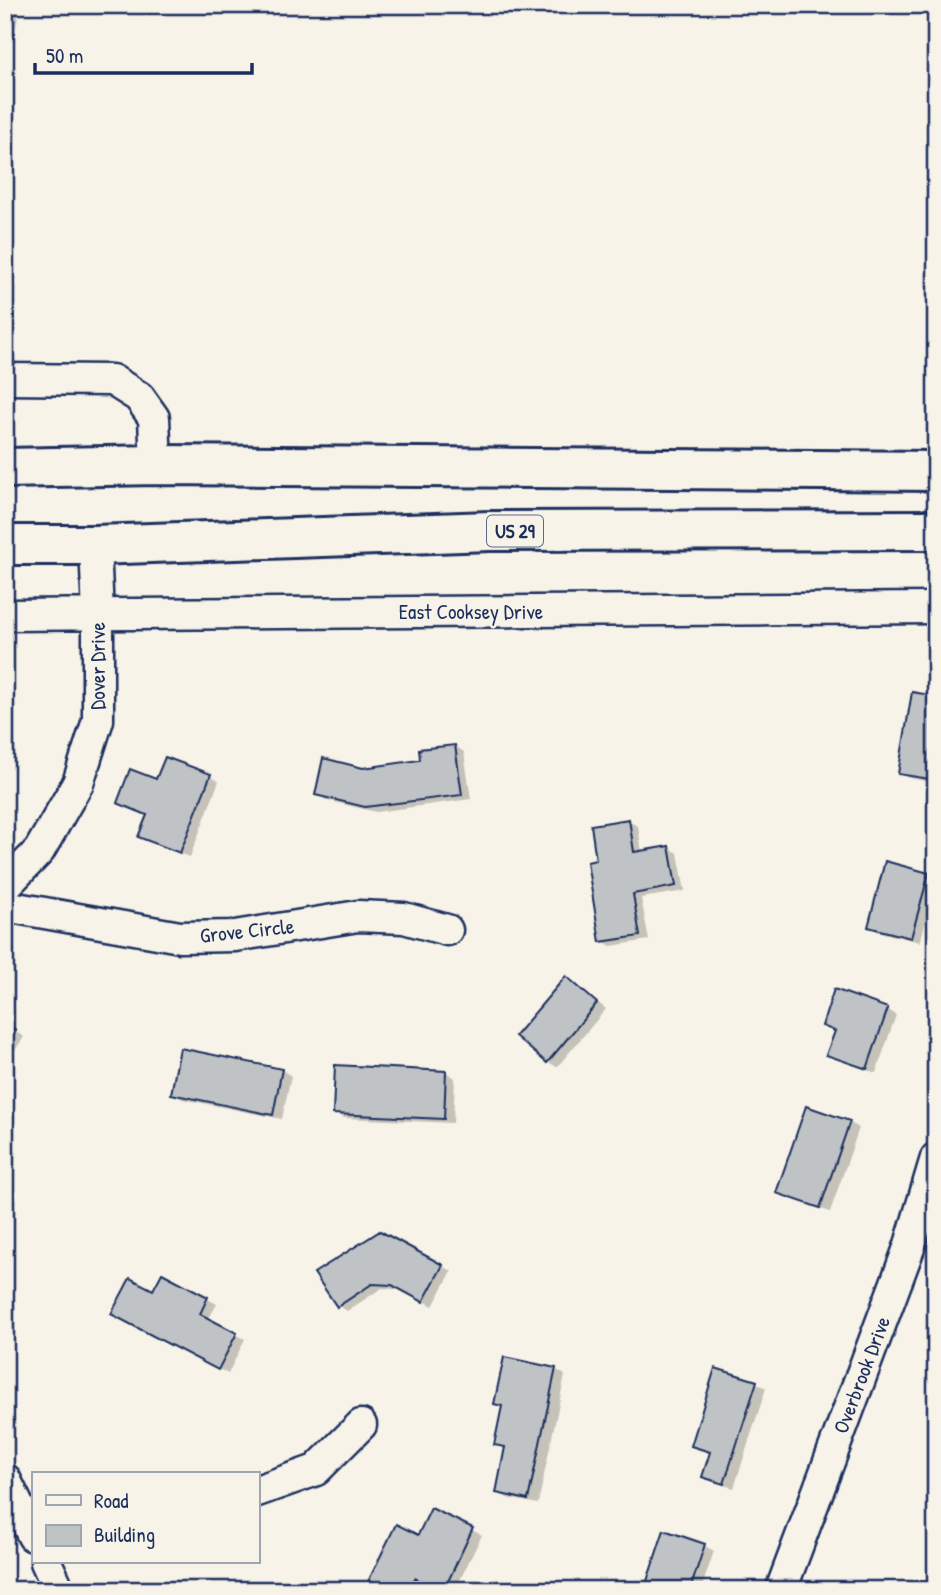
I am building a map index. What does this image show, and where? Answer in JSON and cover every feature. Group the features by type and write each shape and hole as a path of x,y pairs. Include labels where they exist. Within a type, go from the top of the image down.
{"highway":[{"path":"5,468 156,465 936,471"},
{"name":"US 29","path":"5,545 95,545 491,531 936,530"}],"street":[{"path":"5,379 111,380 139,397 154,418 156,465"},
{"name":"Dover Drive","path":"5,886 39,851 78,783 98,720 95,545"},
{"name":"East Cooksey Drive","path":"5,615 936,608"},
{"name":"Grove Circle","path":"5,906 180,937 235,936 358,916 404,918 447,930"},
{"name":"Overbrook Drive","path":"781,1590 909,1248 936,1158"},
{"path":"259,1490 316,1470 361,1425"},
{"path":"5,1479 32,1534"},
{"path":"47,1564 60,1590"}],"building":[{"path":"912,692 936,696 936,780 898,774"},
{"path":"455,745 462,795 365,807 315,795 323,758 363,768 420,760 419,749"},
{"path":"165,757 211,774 180,853 138,837 147,815 117,803 130,769 156,779"},
{"path":"629,819 634,852 669,846 676,886 633,894 640,936 600,942 587,862 596,860 591,825"},
{"path":"885,861 929,873 911,938 868,927"},
{"path":"566,976 597,1003 547,1063 515,1036"},
{"path":"834,989 888,1008 867,1069 826,1055 835,1031 822,1026"},
{"path":"5,1023 16,1030 5,1046"},
{"path":"180,1048 282,1069 273,1115 171,1094"},
{"path":"335,1065 446,1071 444,1119 333,1114"},
{"path":"806,1106 850,1121 820,1208 776,1193"},
{"path":"380,1231 443,1265 423,1302 392,1285 372,1284 337,1307 314,1273"},
{"path":"162,1273 208,1297 200,1314 237,1333 218,1370 111,1314 130,1278 153,1290"},
{"path":"504,1357 556,1368 528,1500 496,1493 505,1447 494,1445 502,1406 494,1404"},
{"path":"715,1368 757,1381 724,1484 702,1477 710,1452 691,1446"},
{"path":"431,1508 473,1528 444,1590 438,1590 415,1578 409,1590 364,1590 396,1524 418,1535"},
{"path":"664,1530 705,1544 690,1590 644,1590"}]}
